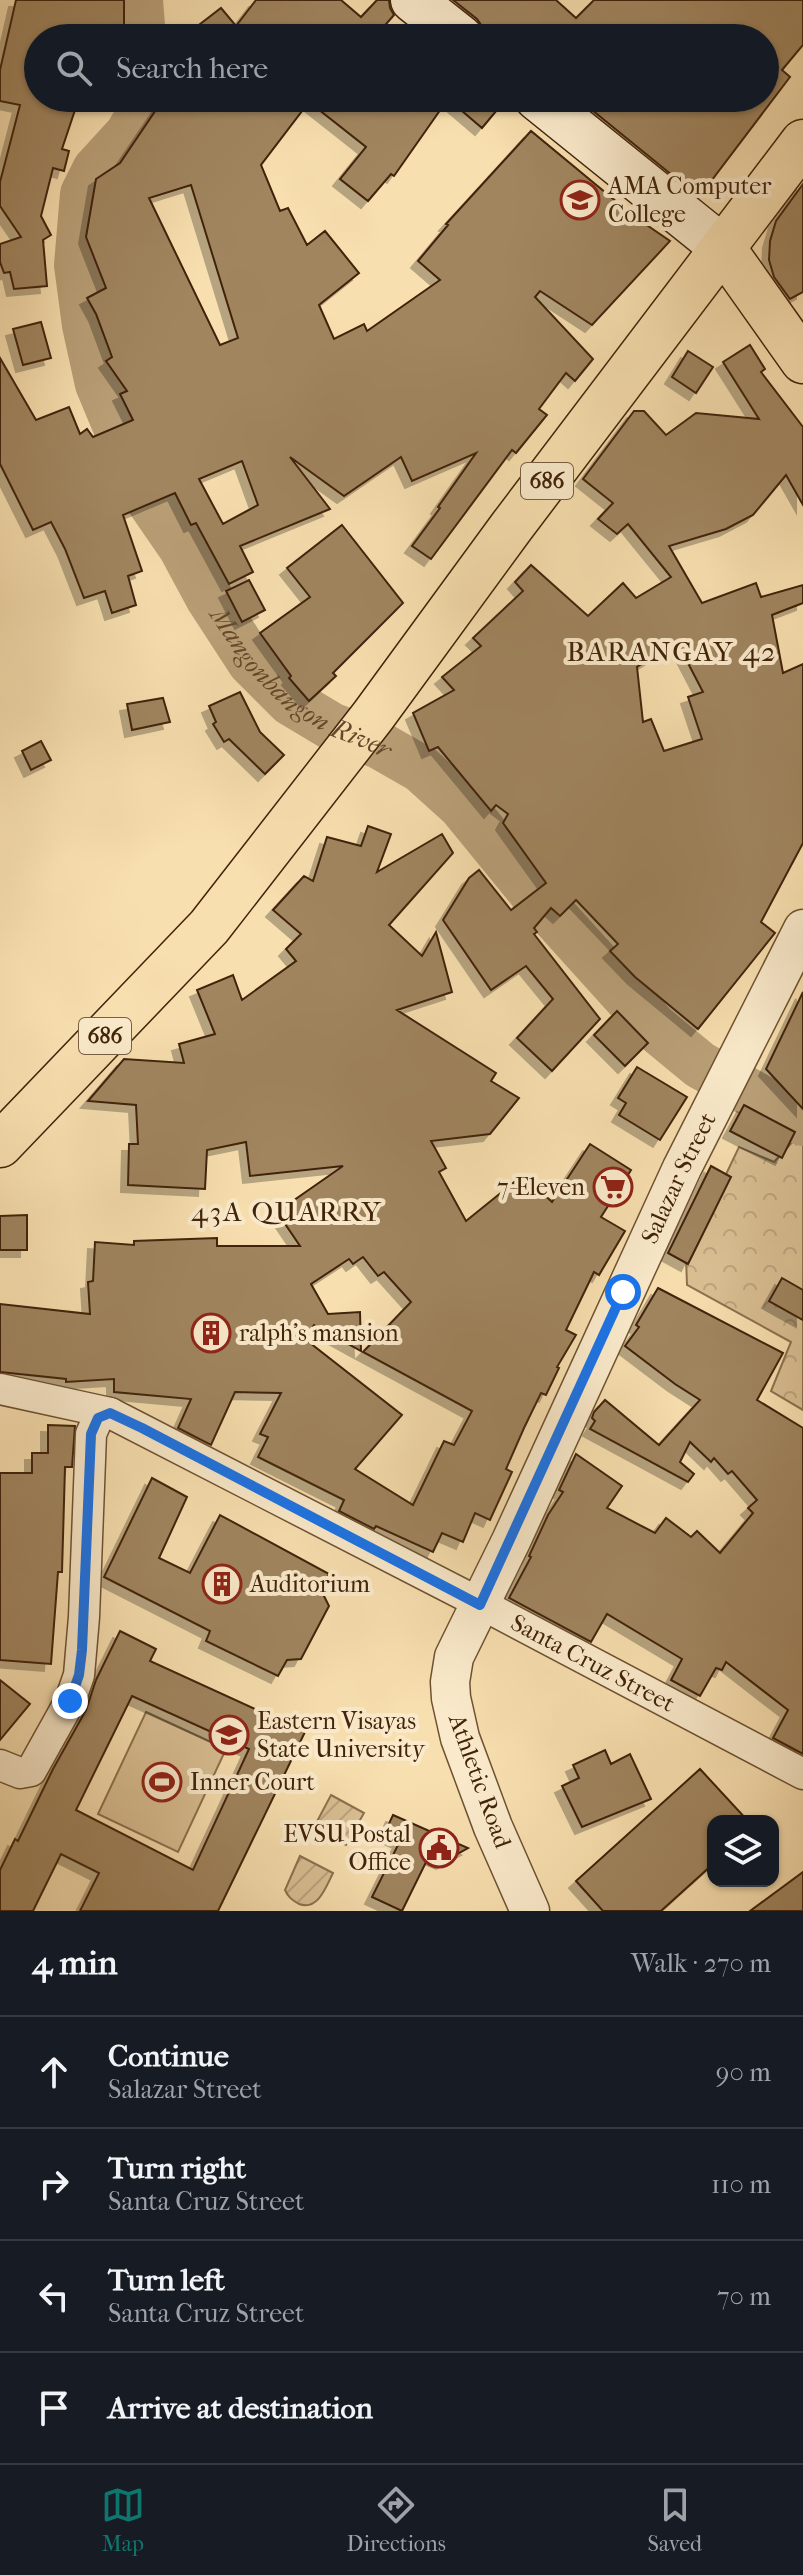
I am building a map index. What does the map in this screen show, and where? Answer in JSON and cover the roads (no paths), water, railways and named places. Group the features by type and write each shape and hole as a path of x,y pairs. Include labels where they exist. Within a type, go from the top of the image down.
{"main road":[{"path":"413,0 443,24"},
{"path":"554,112 735,265 803,361"},
{"name":"686","path":"0,1145 209,927 373,716 521,514 735,265 761,197 803,142"}],"street":[{"name":"Salazar Street","path":"480,1605 623,1292 709,1113 803,929"},
{"name":"Santa Cruz Street","path":"0,1389 110,1413 803,1774"},
{"path":"0,1765 20,1773 31,1771 70,1701 79,1675 91,1434 98,1418 110,1413"},
{"name":"Athletic Road","path":"480,1605 454,1657 451,1698 468,1761 530,1911"}],"waterway":[{"name":"Mangonbangon River","path":"139,0 141,24"},
{"name":"Mangonbangon River","path":"142,112 128,135 96,170 84,194 78,265 86,325 99,384 144,492 182,547 210,599 251,662 291,702 331,726 379,745 421,769 462,806 533,893 654,1027 700,1065 803,1122"}],"place":[{"name":"AMA Computer College","path":"580,200"},
{"name":"7-Eleven","path":"613,1187"},
{"name":"ralph's mansion","path":"211,1333"},
{"name":"Auditorium","path":"222,1584"},
{"name":"Eastern Visayas State University","path":"229,1735"},
{"name":"Inner Court","path":"162,1782"},
{"name":"EVSU Postal Office","path":"439,1848"}],"district":[{"name":"BARANGAY 42","path":"672,651"},
{"name":"43A QUARRY","path":"287,1211"}]}
